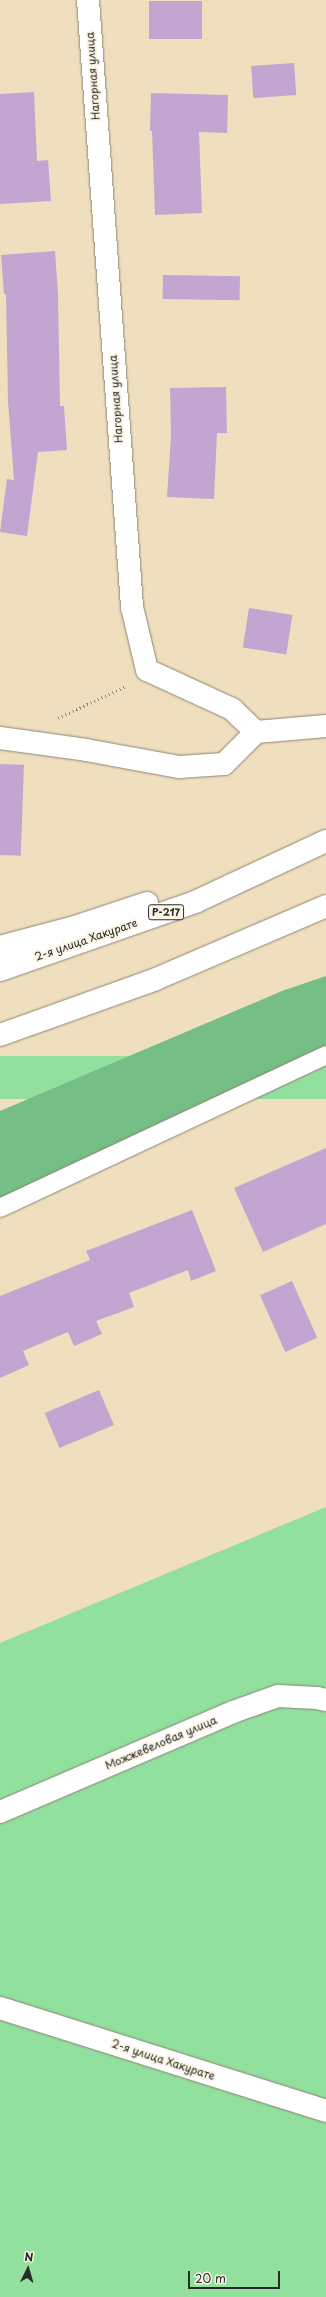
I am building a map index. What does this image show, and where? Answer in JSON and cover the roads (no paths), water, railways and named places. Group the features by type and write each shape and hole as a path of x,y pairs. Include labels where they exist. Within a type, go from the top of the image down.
{"street":[{"name":"Нагорная улица","path":"88,0 111,335 132,607 147,670 232,709 256,732"},
{"path":"0,738 86,750 179,767 224,764 256,732 326,726"},
{"name":"2-я улица Хакурате","path":"0,970 195,902 326,841"},
{"path":"0,947 75,926 295,855"},
{"path":"0,1036 156,980 326,906"},
{"name":"Можжевеловая улица","path":"0,1812 233,1712 278,1696 317,1698 326,1700"},
{"name":"2-я улица Хакурате","path":"0,2008 326,2111"}],"lane":[{"path":"0,1208 326,1054"}]}
